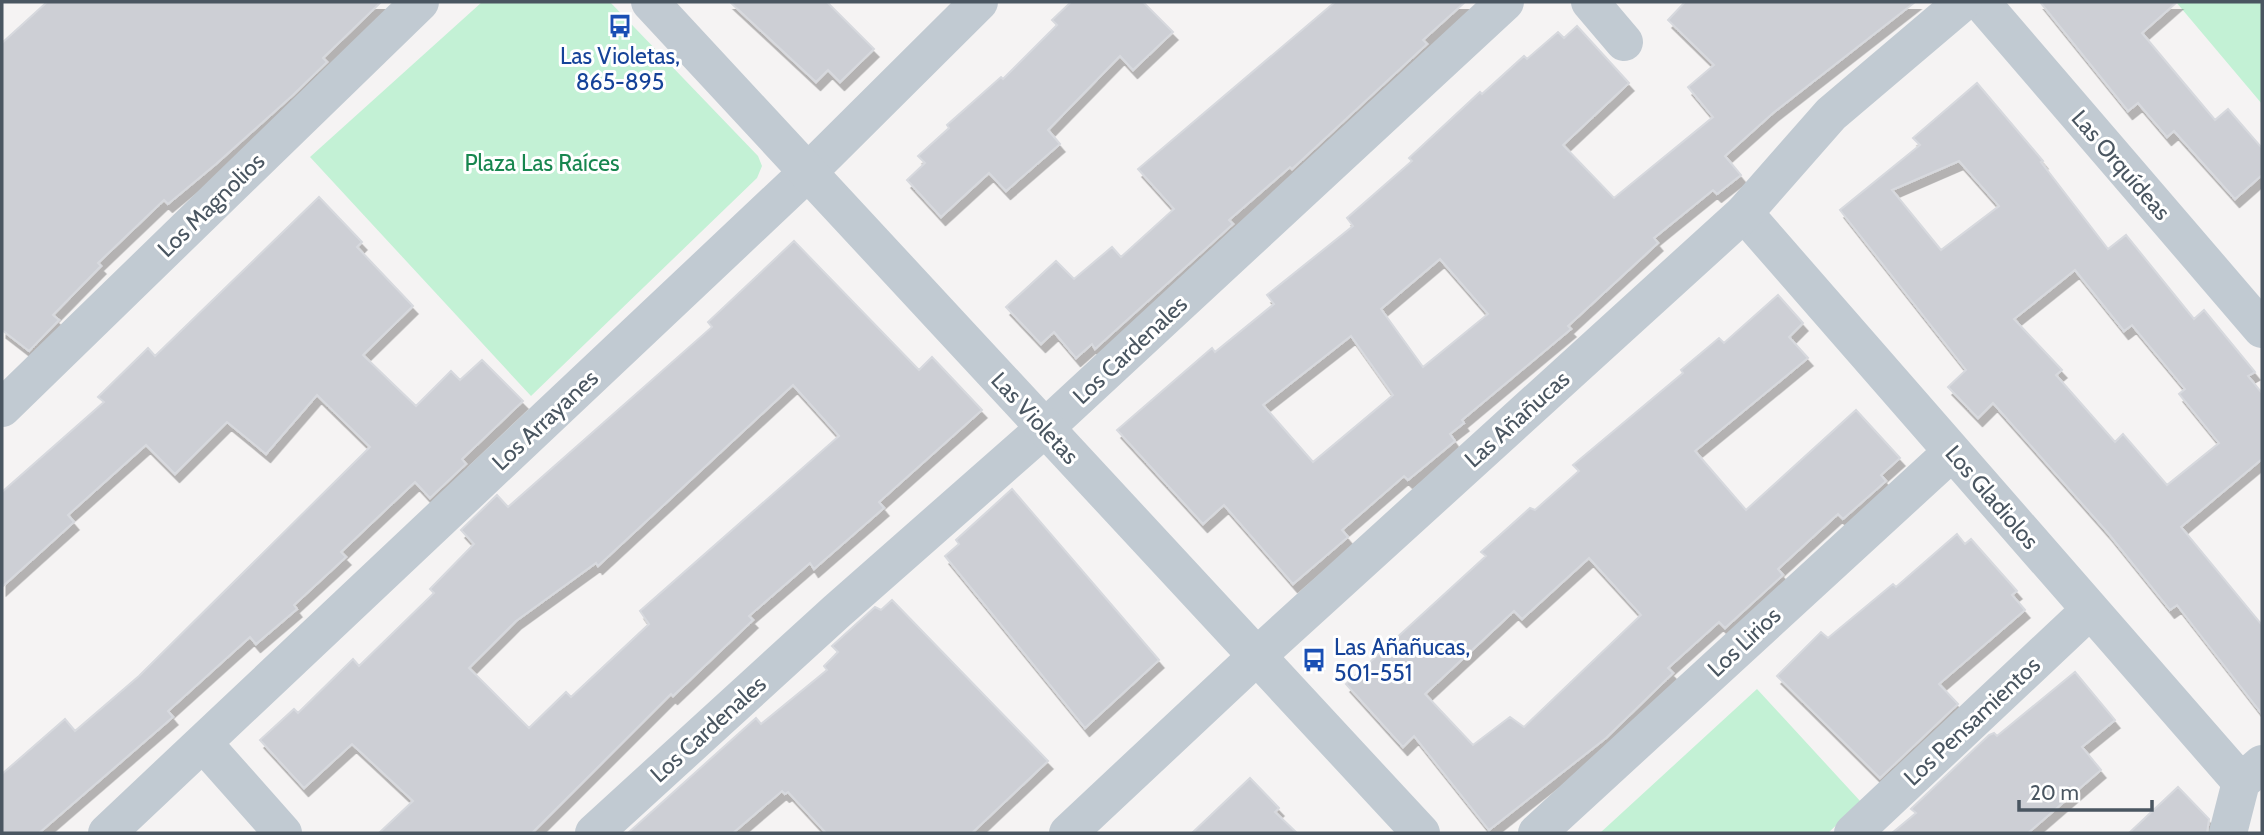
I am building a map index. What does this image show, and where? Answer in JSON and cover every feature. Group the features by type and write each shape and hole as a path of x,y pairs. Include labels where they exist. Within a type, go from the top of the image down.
{"street":[{"name":"Los Magnolios","path":"2,408 421,2"},
{"name":"Las Violetas","path":"650,2 1421,833"},
{"name":"Los Arrayanes","path":"107,833 807,173 979,2"},
{"name":"Los Cardenales","path":"594,833 836,612 1045,428 1505,2"},
{"path":"1590,2 1623,42"},
{"name":"Las Añañucas","path":"1068,833 1257,656 1744,213 1831,114 1963,2"},
{"name":"Las Orquídeas","path":"1981,2 2262,328"},
{"name":"Los Gladiolos","path":"1744,213 2091,610 2252,773"},
{"name":"Los Lirios","path":"1537,833 1952,452"},
{"name":"Los Pensamientos","path":"1853,833 2091,610"},
{"path":"203,743 283,833"},
{"path":"2228,833 2252,773"}],"green space":[{"name":"Plaza Las Raíces","path":"482,2 610,2 758,156 762,166 757,178 531,396 310,157"},
{"path":"2176,2 2262,2 2262,104"},
{"path":"1757,689 1861,802 1828,833 1600,833"}],"building":[{"path":"47,2 381,2 323,58 327,62 293,95 168,204 164,200 98,263 101,266 53,315 59,320 29,351 2,330 2,43"},
{"path":"730,2 827,2 874,49 840,82 828,70 816,82"},
{"path":"1071,2 1143,2 1173,32 1133,70 1120,56 1048,130 1060,144 1006,191 989,173 941,217 907,180 925,163 918,156 949,128 947,125 1001,77 1003,79 1057,25 1052,20"},
{"path":"1335,2 1465,2 1423,40 1427,44 1292,169 1290,167 1229,220 1233,224 1095,349 1092,344 1076,358 1054,332 1041,344 1006,307 1056,261 1074,279 1112,247 1121,257 1174,209 1138,169"},
{"path":"1685,2 1915,2 1773,113 1725,156 1741,175 1717,194 1713,190 1654,238 1658,243 1568,326 1571,329 1462,420 1464,423 1450,434 1455,441 1408,480 1404,476 1342,530 1348,537 1293,584 1224,505 1203,524 1117,430 1212,348 1215,352 1274,304 1267,295 1353,226 1347,218 1412,161 1409,158 1480,92 1482,94 1524,56 1527,59 1558,32 1564,38 1577,26 1629,83 1563,145 1614,198 1713,117 1688,87 1714,65 1668,20","holes":["1440,259 1488,314 1423,367 1381,309","1351,336 1393,395 1313,462 1263,405"]},
{"path":"2040,2 2177,2 2142,33 2215,120 2228,109 2262,148 2262,175 2235,199 2174,131 2167,137 2138,103 2128,111"},
{"path":"1977,83 2043,161 2041,162 2108,249 2126,235 2194,319 2204,310 2255,372 2248,376 2262,393 2262,459 2181,527 2262,625 2262,714 2177,605 2170,610 2108,533 1993,403 1978,418 1948,387 1966,370 1840,210 1920,145 1913,138","holes":["1959,161 1999,206 1941,250 1892,190","2075,270 2124,331 2132,325 2185,389 2179,394 2219,443 2167,485 2123,434 2115,442 2056,375 2062,370 2014,319"]},
{"path":"319,197 362,242 357,247 413,306 363,355 416,406 451,371 460,380 482,360 523,401 462,459 466,464 430,498 415,482 341,552 346,557 294,605 297,609 256,644 250,637 168,711 173,717 39,833 2,833 2,774 65,719 75,731 139,676 370,447 317,395 266,454 227,422 175,474 146,445 68,515 74,522 2,587 2,492 104,402 98,397 148,348 155,356"},
{"path":"794,241 919,370 932,357 982,410 879,502 884,508 814,569 810,563 749,616 753,620 673,696 671,694 532,833 379,833 413,801 352,744 304,788 260,740 294,709 298,713 353,659 359,666 434,593 430,589 474,544 461,530 497,495 508,507 712,327 708,322","holes":["793,385 839,436 640,611 649,624 571,697 566,692 529,728 469,668 516,621 596,563 598,566"]},
{"path":"1778,295 1803,323 1789,337 1808,358 1695,451 1746,510 1856,410 1900,458 1881,475 1886,481 1843,519 1838,514 1778,569 1783,575 1725,628 1719,622 1668,668 1673,673 1606,738 1489,830 1414,736 1403,747 1346,684 1486,556 1481,552 1530,508 1535,510 1579,471 1573,465 1683,373 1681,370 1719,338 1724,343","holes":["1589,558 1641,615 1524,727 1510,717 1473,745 1425,694 1514,611 1522,619"]},
{"path":"1012,489 1159,660 1085,728 945,556 959,544 956,540"},
{"path":"1957,534 1965,544 1971,539 2017,591 2012,595 2025,610 1939,684 1958,704 1880,778 1777,676 1821,632 1828,638 1893,584 1896,587"},
{"path":"892,600 1048,761 972,833 826,833 788,792 785,794 782,791 733,833 628,833 756,718 761,724 827,670 824,666 838,652 832,646 875,607 881,610"},
{"path":"2075,672 2115,720 2082,747 2101,770 2028,833 1892,833 1916,813 1911,809 1989,735 1994,733 1997,736"},
{"path":"1250,778 1279,808 1275,812 1297,833 1192,833"},
{"path":"2178,787 2209,819 2207,833 2129,833"}],"place":[{"name":"Las Violetas, 865-895","path":"620,26"},
{"name":"Las Añañucas, 501-551","path":"1314,660"}]}
